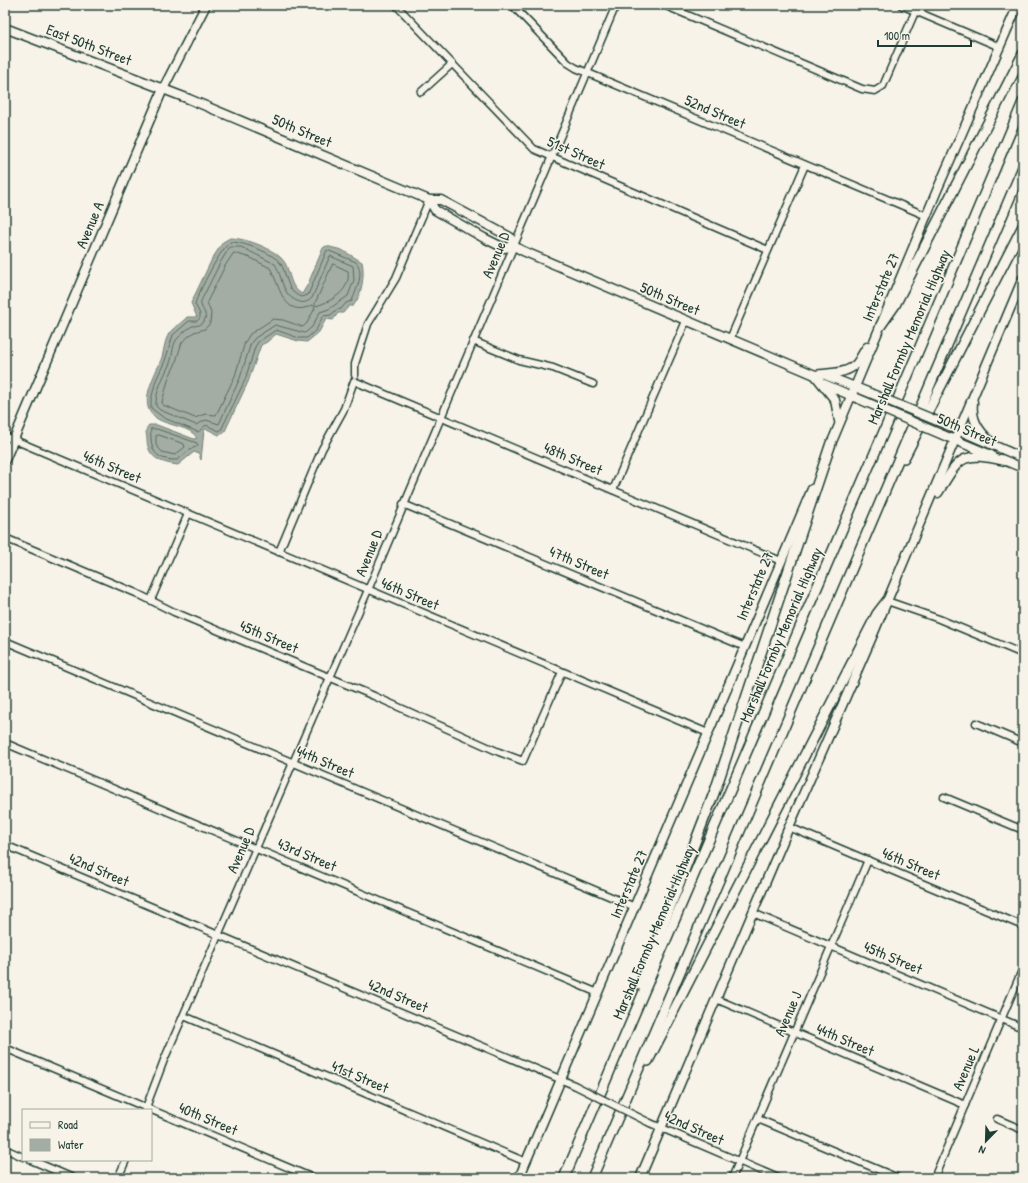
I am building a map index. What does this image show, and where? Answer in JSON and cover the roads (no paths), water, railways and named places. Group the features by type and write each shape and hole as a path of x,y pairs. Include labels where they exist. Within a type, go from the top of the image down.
{"highway":[{"path":"879,329 895,305 1023,54"},
{"name":"Marshall Formby Memorial Highway","path":"564,1178 903,388 1023,102"},
{"path":"592,1178 1023,167"},
{"path":"874,516 929,412 1023,226"},
{"path":"609,1072 633,1002 716,788 831,443"},
{"path":"633,1084 656,1048 877,614 887,601"},
{"path":"557,1178 593,1109"}],"main road":[{"name":"Avenue A","path":"5,460 163,88 206,5"},
{"name":"Interstate 27","path":"519,1178 855,387 926,216 1018,5"},
{"name":"East 50th Street","path":"5,28 163,88"},
{"name":"50th Street","path":"163,88 429,200 441,200 510,237 514,246"},
{"name":"50th Street","path":"429,200 435,210 504,248 514,246 819,377 851,396 1023,468"},
{"path":"640,1178 789,826 925,512 1023,278"},
{"path":"839,424 837,404 819,377 846,370 855,365 879,329"},
{"name":"50th Street","path":"819,377 855,387 1023,458"},
{"path":"976,390 972,410 975,424 979,430 995,445"},
{"path":"925,512 956,464 964,459 980,457 1005,461"}],"street":[{"name":"51st Street","path":"396,5 534,149 768,250"},
{"name":"52nd Street","path":"512,5 568,63 926,216"},
{"name":"Avenue D","path":"146,1109 184,1016 368,590 403,504 616,5"},
{"path":"664,5 862,89 878,91 883,86 916,8"},
{"path":"901,5 916,8 1000,47"},
{"path":"421,92 452,64"},
{"path":"730,339 805,165"},
{"path":"279,552 322,448 344,409 354,378 354,364 368,324 399,271 429,200"},
{"path":"613,490 686,321"},
{"path":"473,341 519,360 553,368 593,384"},
{"name":"48th Street","path":"354,378 441,417 781,561"},
{"name":"46th Street","path":"5,436 708,733"},
{"name":"47th Street","path":"403,504 745,647"},
{"path":"151,600 188,514"},
{"name":"45th Street","path":"5,538 499,752 523,761 562,672"},
{"path":"887,601 939,619 1023,654"},
{"name":"44th Street","path":"5,641 635,907"},
{"path":"976,723 1023,743"},
{"name":"43rd Street","path":"5,743 598,993"},
{"path":"944,797 1023,830"},
{"name":"46th Street","path":"789,826 1023,926"},
{"name":"42nd Street","path":"5,844 574,1085 650,1123 778,1178"},
{"name":"Avenue J","path":"732,1178 868,860"},
{"name":"45th Street","path":"753,913 1023,1028"},
{"name":"Avenue L","path":"934,1178 1023,968"},
{"name":"44th Street","path":"716,999 965,1105"},
{"name":"41st Street","path":"184,1016 526,1162"},
{"name":"40th Street","path":"5,1048 146,1109"},
{"name":"40th Street","path":"152,1111 313,1178"},
{"path":"758,1119 898,1178"},
{"path":"997,1119 1023,1130"},
{"path":"5,1149 22,1157"},
{"path":"33,1161 73,1178"},
{"path":"118,1178 126,1161"}],"water":[{"path":"230,238 252,242 275,253 285,263 292,284 302,294 308,284 323,248 326,246 342,250 362,262 363,279 361,291 353,306 349,306 343,313 338,313 333,320 326,319 319,332 307,342 298,341 276,334 261,345 248,382 224,433 219,435 207,429 204,430 201,460 199,454 194,452 178,465 166,463 156,458 150,451 146,432 149,425 157,425 194,439 197,438 190,431 161,421 150,412 148,405 149,389 162,357 169,334 187,317 197,317 191,303 212,259 223,242"}]}
